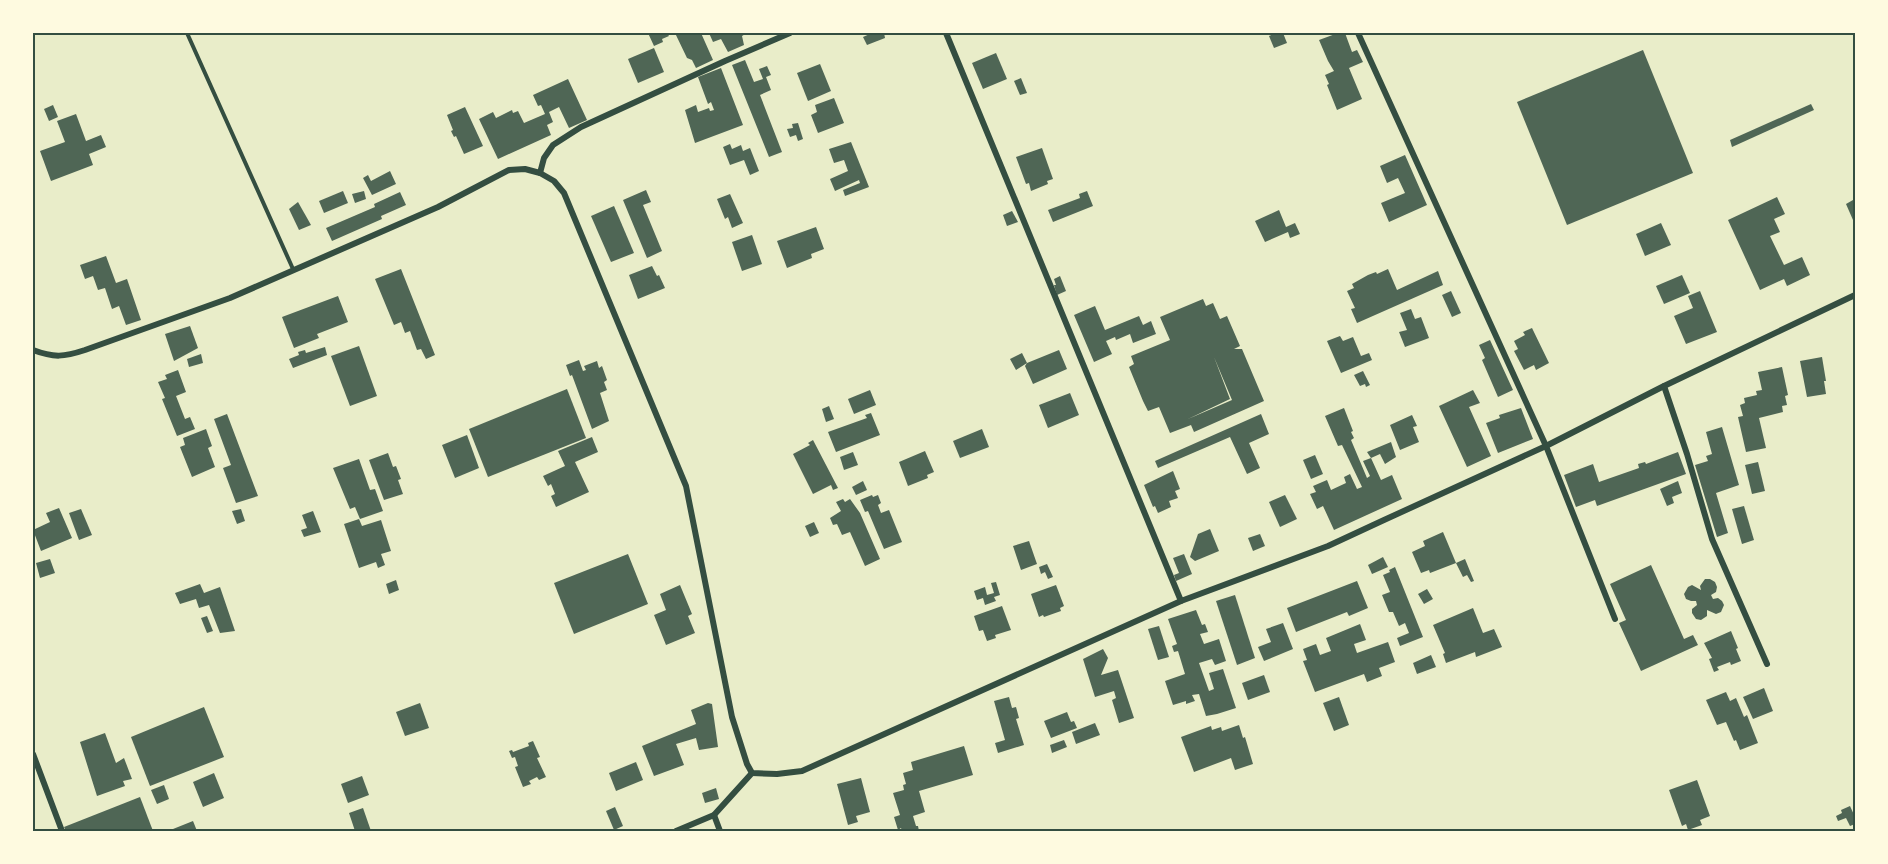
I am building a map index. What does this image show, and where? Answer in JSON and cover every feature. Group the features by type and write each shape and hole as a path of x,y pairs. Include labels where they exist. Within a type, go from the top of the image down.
{"street":[{"path":"540,173 544,158 553,145 581,127 790,33"},
{"path":"946,33 1181,601"},
{"path":"1358,33 1546,446 1615,619"},
{"path":"33,350 48,356 67,356 230,298 438,207 509,170 525,169 540,173 554,181 564,193 686,486 732,717 752,773"},
{"path":"752,773 777,774 802,771 1181,601 1328,546 1546,446 1664,386 1855,295"},
{"path":"1664,386 1712,539 1767,664"},
{"path":"33,754 62,831"},
{"path":"676,831 714,815 752,773"},
{"path":"714,815 720,831"}],"lane":[{"path":"187,33 293,269"}],"building":[{"path":"648,33 667,33 669,36 654,46"},
{"path":"675,33 701,33 713,60 696,68 692,60 687,58"},
{"path":"709,33 747,33 742,36 744,45 728,52 721,39 713,42"},
{"path":"872,33 884,33 885,38 867,45 863,37"},
{"path":"1283,33 1287,43 1274,48 1269,36"},
{"path":"1338,33 1345,33 1352,52 1357,50 1363,62 1349,68 1362,99 1337,110 1325,75 1334,71 1319,40"},
{"path":"654,48 664,72 638,83 628,59"},
{"path":"1643,50 1693,173 1567,225 1517,102"},
{"path":"996,53 1007,79 983,89 972,63"},
{"path":"745,60 754,82 763,79 759,69 767,66 771,75 766,77 771,90 760,95 782,152 769,157 732,65"},
{"path":"820,64 831,91 808,101 797,73"},
{"path":"721,68 743,125 695,143 685,110 696,105 698,112 709,108 710,111 714,110 711,102 708,104 698,77"},
{"path":"1021,78 1027,93 1020,95 1014,81"},
{"path":"568,79 587,120 569,128 559,107 549,112 553,122 547,125 551,135 498,159 479,119 493,112 496,118 512,110 513,113 518,111 524,123 545,114 533,95"},
{"path":"834,98 844,123 818,133 811,115 817,112 815,105"},
{"path":"1811,104 1814,110 1732,147 1730,140"},
{"path":"53,105 58,117 49,121 44,109"},
{"path":"465,107 483,146 464,154 456,136 454,137 451,131 453,130 447,115"},
{"path":"76,114 86,141 101,135 106,147 89,154 93,165 51,181 40,151 65,142 57,121"},
{"path":"798,123 803,139 798,141 796,135 790,137 787,129 793,128 792,124"},
{"path":"851,142 869,187 845,196 843,190 860,183 859,180 835,191 830,179 848,171 844,160 834,163 829,149"},
{"path":"730,144 732,149 741,145 743,151 750,148 759,171 750,175 744,160 730,165 723,147"},
{"path":"1042,148 1053,179 1047,181 1048,184 1031,191 1016,157"},
{"path":"1405,155 1427,205 1389,222 1381,203 1405,193 1398,178 1387,183 1380,166"},
{"path":"390,171 396,184 372,195 363,178 368,175 371,181"},
{"path":"646,190 651,202 643,205 662,251 647,258 623,200"},
{"path":"343,191 348,203 324,213 319,201"},
{"path":"364,191 366,199 355,203 352,194"},
{"path":"1087,191 1093,206 1053,222 1048,210 1080,198 1079,194"},
{"path":"400,192 406,205 381,216 382,219 332,241 326,228 375,207 374,204"},
{"path":"730,194 743,223 732,228 728,217 725,219 717,199"},
{"path":"1777,197 1785,214 1774,219 1780,232 1770,236 1784,265 1802,257 1810,275 1787,286 1784,279 1760,290 1728,220"},
{"path":"1853,200 1855,220 1846,204"},
{"path":"298,202 311,225 299,230 289,209"},
{"path":"614,206 634,253 611,262 591,216"},
{"path":"1279,210 1286,227 1295,223 1300,234 1290,238 1288,232 1265,242 1255,221"},
{"path":"1012,211 1018,222 1007,226 1003,215"},
{"path":"1661,223 1671,245 1645,256 1636,234"},
{"path":"816,227 824,249 811,254 812,258 787,268 777,241"},
{"path":"752,235 762,264 742,271 732,242"},
{"path":"106,256 116,283 127,279 141,320 126,325 119,306 112,309 105,288 98,290 93,276 85,279 80,265"},
{"path":"652,266 665,288 638,299 629,275"},
{"path":"401,269 435,355 426,359 421,349 417,350 410,331 405,333 401,322 394,325 375,279"},
{"path":"1388,269 1397,290 1438,271 1443,285 1357,323 1351,309 1355,308 1347,291 1354,288 1352,284 1368,275"},
{"path":"1682,275 1690,293 1664,304 1656,286"},
{"path":"1060,276 1066,291 1057,295 1054,279"},
{"path":"1451,291 1461,313 1452,317 1442,295"},
{"path":"1700,291 1717,332 1686,344 1674,316 1693,308 1688,296"},
{"path":"338,296 348,322 317,334 319,338 294,348 282,317"},
{"path":"1203,299 1206,306 1213,303 1220,319 1227,316 1240,346 1234,349 1242,349 1264,401 1194,432 1191,425 1170,433 1159,407 1148,411 1129,367 1134,364 1131,356 1170,340 1160,317","holes":["1214,357 1232,400 1188,419 1230,399"]},
{"path":"1095,306 1105,330 1139,316 1143,325 1151,321 1156,334 1133,343 1130,334 1116,340 1115,337 1106,341 1112,354 1094,362 1074,315"},
{"path":"1411,309 1415,319 1421,317 1429,338 1405,347 1399,332 1407,330 1400,313"},
{"path":"190,326 198,348 174,361 165,334"},
{"path":"1532,328 1549,363 1536,370 1534,365 1524,370 1514,351 1518,349 1514,341 1525,335 1523,332"},
{"path":"1340,336 1343,341 1353,337 1361,356 1369,353 1372,360 1341,373 1327,341"},
{"path":"1490,340 1513,390 1498,397 1482,360 1485,358 1479,345"},
{"path":"359,346 377,396 350,406 331,356"},
{"path":"325,347 327,355 293,368 289,359 299,355 298,352 305,350 306,353"},
{"path":"1059,350 1067,369 1033,384 1025,366 1027,363"},
{"path":"1022,353 1027,363 1016,370 1010,359"},
{"path":"201,354 203,363 189,367 187,359"},
{"path":"1822,357 1826,394 1807,397 1800,361"},
{"path":"579,360 583,371 586,370 584,366 597,361 599,368 602,366 607,380 604,382 607,390 600,393 609,421 592,429 566,365"},
{"path":"1782,367 1788,395 1785,396 1787,405 1782,406 1783,412 1759,418 1766,448 1746,452 1738,417 1743,416 1740,405 1745,403 1744,398 1757,395 1756,391 1762,390 1758,372"},
{"path":"178,370 186,392 176,396 185,419 190,417 195,429 177,436 162,399 165,398 158,382 167,379 165,375"},
{"path":"1363,371 1370,385 1366,387 1365,384 1360,386 1354,375"},
{"path":"567,389 586,438 488,477 469,429"},
{"path":"870,390 876,405 854,414 848,399"},
{"path":"1473,390 1480,403 1469,407 1491,456 1467,467 1439,406"},
{"path":"1070,393 1079,415 1048,428 1039,405"},
{"path":"829,406 834,419 826,422 822,409"},
{"path":"1344,408 1353,431 1351,432 1354,438 1351,440 1367,478 1370,476 1363,461 1371,458 1381,480 1392,475 1402,499 1334,530 1323,506 1317,509 1310,494 1316,492 1313,486 1327,480 1331,490 1346,483 1344,477 1350,474 1357,489 1362,487 1342,445 1338,446 1325,416"},
{"path":"1521,408 1533,439 1498,453 1486,423 1500,418 1499,415"},
{"path":"871,413 880,435 836,452 828,432 867,418 865,415"},
{"path":"227,414 258,496 236,503 223,468 231,465 214,419"},
{"path":"1261,414 1269,434 1249,443 1260,468 1247,474 1230,437 1158,468 1155,461"},
{"path":"1412,415 1417,426 1413,427 1419,442 1400,450 1390,425"},
{"path":"1722,427 1739,485 1716,493 1728,533 1717,537 1695,465 1708,461 1706,456 1712,454 1706,432"},
{"path":"206,429 212,446 208,448 215,467 192,477 180,447 185,445 183,438"},
{"path":"982,429 989,447 960,458 953,441"},
{"path":"467,435 479,468 455,478 442,445"},
{"path":"592,437 598,452 575,462 589,492 556,507 551,496 555,494 551,484 548,486 543,476 565,466 558,451"},
{"path":"813,440 838,488 833,490 831,485 813,494 793,454 810,445 808,443"},
{"path":"1391,442 1396,457 1385,464 1380,454 1371,458 1367,452"},
{"path":"925,451 934,472 927,475 928,478 908,486 899,462"},
{"path":"853,452 858,465 844,470 840,457"},
{"path":"1678,452 1686,474 1597,506 1595,500 1576,507 1564,475 1593,464 1599,482 1639,468 1638,464 1645,462 1646,464"},
{"path":"388,453 401,479 398,480 403,494 384,500 369,460"},
{"path":"1315,455 1323,474 1311,479 1303,460"},
{"path":"359,459 370,490 375,489 383,511 360,519 355,507 350,509 333,468"},
{"path":"1758,462 1765,491 1752,494 1745,465"},
{"path":"1173,471 1180,489 1175,491 1178,498 1169,501 1171,507 1158,513 1144,485"},
{"path":"863,481 867,490 856,495 852,487"},
{"path":"1678,481 1682,493 1672,497 1674,503 1667,506 1660,489"},
{"path":"872,495 873,497 878,495 881,513 889,510 902,542 884,549 868,511 865,512 860,500"},
{"path":"1285,495 1297,519 1280,527 1269,502"},
{"path":"843,499 845,502 850,499 860,513 880,559 865,566 850,532 842,535 837,524 833,525 830,518 841,511 836,502"},
{"path":"1744,506 1754,540 1742,544 1732,509"},
{"path":"59,508 72,538 41,551 33,530 50,522 46,513"},
{"path":"81,509 92,535 79,540 69,513"},
{"path":"241,509 245,521 237,524 232,511"},
{"path":"313,511 321,532 304,537 301,530 307,528 302,515"},
{"path":"359,519 362,526 381,520 391,551 381,554 385,565 378,568 376,562 359,568 344,524"},
{"path":"814,522 819,533 810,537 805,526"},
{"path":"1210,529 1219,551 1195,561 1190,557 1198,534"},
{"path":"1443,532 1456,563 1430,573 1429,570 1421,573 1412,552 1425,546 1423,541"},
{"path":"1260,534 1265,546 1253,551 1248,538"},
{"path":"1029,541 1037,564 1021,570 1013,546"},
{"path":"628,554 648,604 574,634 554,583"},
{"path":"1184,554 1192,574 1176,581 1174,575 1179,573 1173,558"},
{"path":"1383,557 1388,567 1372,574 1368,565"},
{"path":"50,559 55,573 40,578 36,563"},
{"path":"1465,559 1474,581 1471,582 1467,575 1463,577 1456,563"},
{"path":"1047,564 1053,577 1048,579 1045,572 1041,574 1039,567"},
{"path":"1651,565 1684,639 1693,635 1698,645 1641,671 1619,623 1626,620 1610,584"},
{"path":"1395,567 1423,637 1400,646 1397,638 1409,633 1405,623 1399,626 1393,612 1389,612 1382,595 1390,592 1383,575"},
{"path":"1705,579 1715,582 1716,592 1711,595 1713,599 1718,598 1722,601 1724,605 1721,612 1716,614 1707,610 1707,616 1701,620 1696,619 1692,613 1692,609 1697,605 1696,601 1686,599 1684,594 1692,585 1701,590 1700,586"},
{"path":"396,580 399,590 389,594 386,584"},
{"path":"1357,581 1368,608 1349,616 1347,612 1296,632 1287,608"},
{"path":"996,582 1000,595 994,597 996,601 985,605 983,598 977,600 974,591 985,587 987,595 994,593 991,583"},
{"path":"200,584 204,593 220,587 235,631 220,633 209,605 199,608 196,599 180,604 175,593"},
{"path":"680,585 692,614 688,616 695,633 666,645 654,615 666,610 660,594"},
{"path":"1056,585 1064,606 1060,608 1061,611 1039,617 1031,594"},
{"path":"1427,589 1433,599 1424,604 1418,594"},
{"path":"1235,595 1255,658 1237,665 1216,601"},
{"path":"1002,606 1011,630 995,635 996,638 987,641 983,630 979,631 974,616"},
{"path":"1473,608 1483,633 1494,629 1502,647 1476,657 1475,652 1446,663 1443,654 1445,653 1433,625"},
{"path":"1196,610 1202,625 1205,624 1208,632 1200,634 1204,644 1219,639 1226,661 1215,665 1212,659 1199,663 1209,691 1214,689 1209,673 1223,669 1236,708 1206,716 1199,694 1192,695 1195,701 1173,705 1165,681 1185,674 1178,651 1174,652 1172,646 1177,644 1168,619"},
{"path":"207,616 213,631 207,633 201,618"},
{"path":"1283,623 1293,649 1264,661 1258,647 1271,642 1266,629"},
{"path":"1360,624 1366,640 1354,644 1357,653 1388,642 1395,662 1379,668 1382,676 1367,682 1364,674 1315,692 1303,661 1307,660 1303,649 1316,644 1320,655 1331,651 1326,638"},
{"path":"1159,626 1169,657 1158,660 1148,629"},
{"path":"1731,631 1741,661 1717,667 1719,670 1714,672 1709,659 1712,658 1704,643"},
{"path":"1103,649 1108,658 1101,675 1118,670 1134,718 1119,723 1112,700 1116,698 1114,691 1095,697 1083,659"},
{"path":"1431,655 1436,667 1417,674 1413,663"},
{"path":"1264,675 1270,692 1248,700 1242,683"},
{"path":"1764,688 1773,711 1753,719 1743,697"},
{"path":"1726,692 1730,701 1736,698 1744,717 1747,715 1758,743 1740,750 1726,722 1717,725 1706,700"},
{"path":"1009,697 1012,708 1016,707 1019,718 1016,719 1024,745 998,753 995,743 1005,740 994,701"},
{"path":"1339,697 1349,725 1334,731 1323,703"},
{"path":"420,703 429,728 405,736 396,712"},
{"path":"708,703 712,704 718,747 699,750 696,738 676,744 684,765 654,776 642,746 696,724 691,710"},
{"path":"204,707 224,757 150,786 131,737"},
{"path":"1067,712 1071,722 1074,721 1077,728 1051,738 1044,721"},
{"path":"1095,723 1100,735 1076,744 1072,732"},
{"path":"1239,725 1253,764 1235,770 1231,758 1194,772 1181,737 1211,726 1212,730 1221,727 1222,731"},
{"path":"105,733 116,763 124,758 132,779 123,781 125,786 97,796 80,742"},
{"path":"1064,740 1067,747 1052,753 1050,745"},
{"path":"533,741 540,757 537,758 546,777 539,780 537,777 529,781 531,784 523,787 515,767 518,766 515,757 512,758 509,751 513,752 529,746 528,743"},
{"path":"964,746 973,775 919,791 925,812 913,816 919,831 902,831 901,828 898,830 894,817 900,815 893,793 904,790 903,785 906,784 903,773 913,770 911,762"},
{"path":"636,762 643,780 616,791 609,773"},
{"path":"214,773 224,798 203,807 193,782"},
{"path":"362,776 369,795 348,803 341,784"},
{"path":"861,778 870,812 856,816 858,822 848,825 837,784"},
{"path":"1697,780 1710,816 1700,820 1702,825 1688,830 1686,824 1682,826 1669,790"},
{"path":"164,785 169,799 157,804 151,790"},
{"path":"716,788 719,799 705,803 702,793"},
{"path":"140,797 153,831 66,831 64,827"},
{"path":"1850,806 1855,817 1855,824 1850,826 1846,818 1838,821 1836,816 1842,813 1841,810"},
{"path":"615,807 623,826 614,830 606,811"},
{"path":"363,808 371,831 355,831 349,813"},
{"path":"193,821 197,831 168,831"}]}
